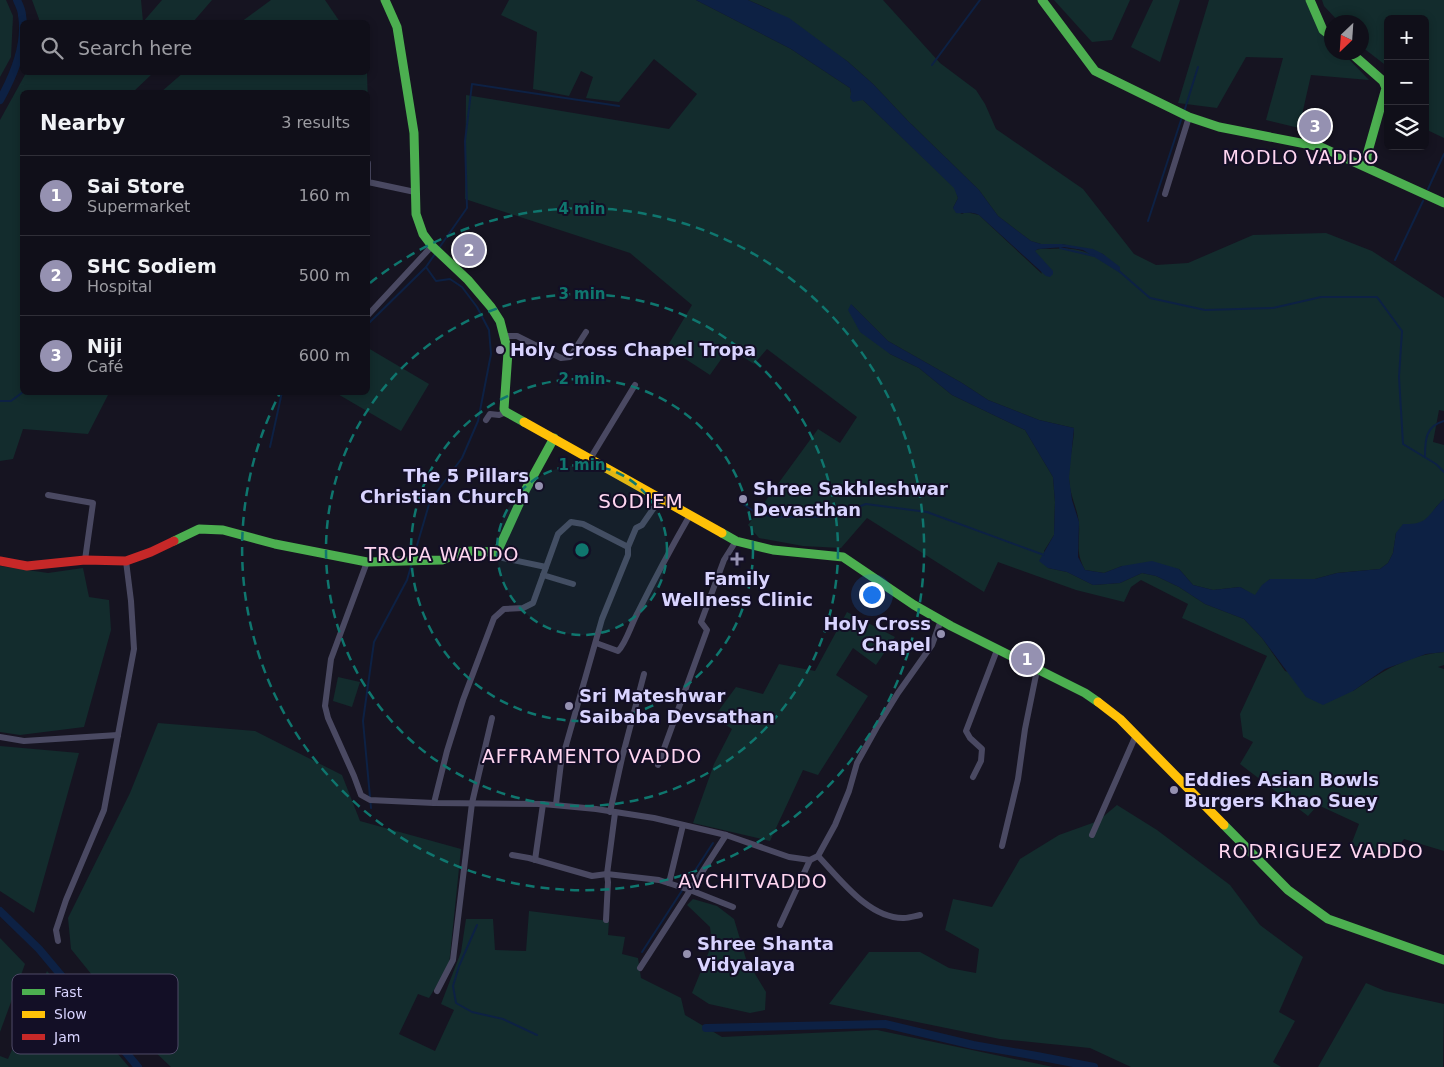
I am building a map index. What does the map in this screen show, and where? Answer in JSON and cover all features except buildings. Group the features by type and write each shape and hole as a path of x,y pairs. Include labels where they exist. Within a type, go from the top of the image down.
{"main road":[{"path":"385,0 388,3 397,27 414,133 416,214 423,234 468,280 491,307 500,321 508,352 504,409 506,412 736,541 773,550 843,557 941,620 1085,693 1120,719 1288,890 1328,919 1444,960"},
{"path":"1042,0 1095,71 1189,117 1219,127 1321,147 1444,203"},
{"path":"1310,0 1324,30"},
{"path":"1359,60 1383,81 1386,88 1367,155 1367,167"},
{"path":"0,561 28,566 85,560 126,561 151,552 199,528 223,530 275,544 367,562 442,560 459,553 471,551 495,552 499,548 526,489 554,438"}],"street":[{"path":"1165,194 1189,117"},
{"path":"370,185 415,192"},
{"path":"370,313 436,249"},
{"path":"505,336 517,336 561,358 570,357 586,332"},
{"path":"590,459 634,385"},
{"path":"486,420 490,414 499,415 506,412"},
{"path":"48,495 93,503 85,560"},
{"path":"556,804 560,763 602,619 628,556 628,547 636,528 642,525 660,499"},
{"path":"596,643 618,651 623,646 627,632 690,515"},
{"path":"434,803 447,751 463,700 494,618 504,609 523,608 533,603 558,534 572,522 583,524 628,547"},
{"path":"658,765 707,630 701,622 724,560 736,541"},
{"path":"495,552 503,558 546,567"},
{"path":"58,941 56,930 66,900 104,810 134,649 132,601 126,561"},
{"path":"367,562 330,659 325,706 328,718 361,795 370,800 434,803 556,804 654,818 726,835 789,857 810,860 818,856 835,825 849,791 857,763 898,693 932,645 941,620"},
{"path":"543,575 573,584"},
{"path":"973,777 981,761 982,750 966,731 997,650"},
{"path":"1002,846 1018,780 1025,729 1037,670"},
{"path":"606,920 607,874 612,812 622,758 644,674"},
{"path":"438,991 453,960 472,803 492,718"},
{"path":"0,738 24,741 118,735"},
{"path":"1092,835 1136,735"},
{"path":"535,860 543,804"},
{"path":"670,883 683,825"},
{"path":"640,968 726,835"},
{"path":"512,855 592,876 607,874 659,880 732,907"},
{"path":"818,856 865,905 889,916 904,918 920,915"},
{"path":"780,925 810,860"}],"green space":[{"path":"0,0 6,0 13,16 11,57 0,77"},
{"path":"32,0 141,0 143,20 39,20"},
{"path":"162,0 212,0 195,20 145,20"},
{"path":"271,0 325,0 339,20 244,20"},
{"path":"509,0 696,0 791,49 850,88 851,93 858,100 863,100 955,188 958,198 953,208 962,214 966,212 979,215 1042,274 1034,251 1038,249 1062,248 1080,250 1095,256 1120,272 1103,254 1062,244 1041,244 1031,241 998,216 979,190 873,84 847,61 769,9 748,0 883,0 940,63 976,90 985,104 996,129 1083,189 1134,254 1156,265 1188,263 1253,235 1326,233 1372,251 1444,298 1444,411 1439,410 1433,442 1444,445 1444,499 1423,522 1396,533 1393,553 1388,563 1380,569 1337,573 1315,579 1270,579 1255,596 1240,587 1213,590 1193,585 1179,569 1122,566 1104,573 1085,570 1079,552 1078,518 1069,484 1069,466 1074,428 1039,420 988,400 888,341 851,304 890,354 919,368 952,395 1025,430 1053,477 1055,502 1054,535 1044,551 1048,568 1067,572 1093,585 1120,583 1142,573 1156,576 1179,587 1205,604 1244,619 1262,638 1285,671 1353,691 1407,660 1444,652 1444,665 1438,667 1444,669 1444,851 1404,839 1392,856 1351,845 1359,824 1318,805 1308,816 1240,764 1253,742 1243,737 1240,714 1267,656 1182,618 1188,604 1141,580 1131,587 1124,602 1076,590 998,562 984,592 867,518 841,548 803,546 759,538 748,525 818,429 840,443 857,417 767,349 754,364 729,348 710,375 667,347 692,305 630,253 465,199 466,95 669,129 697,94 654,59 619,102 586,98 593,77 581,71 569,96 533,89 537,32 501,15"},
{"path":"1054,0 1130,0 1112,40 1092,42"},
{"path":"1153,0 1180,0 1160,62 1131,47"},
{"path":"1209,0 1305,0 1319,28 1324,33 1324,60 1350,60 1369,80 1311,75 1299,128 1266,120 1283,58 1246,57 1217,108 1178,103"},
{"path":"1322,0 1444,0 1444,138 1429,131 1429,15 1384,15 1384,64 1369,52 1369,15 1332,15 1324,6"},
{"path":"25,75 151,75 135,90 20,90 20,395 108,395 88,434 23,429 13,459 0,461 0,120"},
{"path":"181,75 367,75 368,90 163,90"},
{"path":"370,349 429,384 401,431 339,395 370,395"},
{"path":"0,566 48,573 83,568 89,597 109,600 111,630 84,727 20,735 0,732"},
{"path":"847,612 895,637 876,665 853,648 836,675 868,696 818,775 803,770 770,841 693,823 714,764 732,729 714,717 736,687 763,694 779,664 815,671"},
{"path":"338,677 360,682 352,707 333,701"},
{"path":"158,723 255,731 342,775 360,821 461,849 449,965 429,998 418,994 399,1034 435,1051 454,1010 441,1004 461,952 466,919 493,919 495,950 526,951 529,911 609,921 608,935 625,937 622,954 638,958 641,978 681,998 685,1015 722,1037 877,1030 1053,1067 171,1067 157,1054 178,1054 178,974 91,974 71,949 68,918 130,793"},
{"path":"0,746 79,753 34,913 0,891"},
{"path":"1117,805 1157,830 1230,885 1260,925 1303,957 1279,1012 1295,1021 1273,1062 1281,1067 1131,1067 1090,1048 1000,1039 829,1004 869,952 920,952 949,968 976,973 979,949 945,930 953,899 992,907 1020,859 1059,835 1098,821"},
{"path":"693,899 717,906 734,919 746,959 766,992 765,1010 750,1013 709,1004 692,993 712,944 710,927 687,905"},
{"path":"0,938 25,964 21,974 12,974 12,999 0,1032"},
{"path":"1366,983 1385,991 1444,1004 1443,1067 1318,1067"},
{"path":"12,1050 12,1054 118,1054 129,1067 0,1067 0,1056 8,1059"}],"water":[{"path":"696,0 748,0 789,18 847,61 873,84 979,190 998,216 1031,241 1041,244 1062,244 1093,249 1120,267 1120,273 1083,250 1064,247 1038,249 1035,251 1053,271 1050,277 1046,276 979,215 956,213 953,208 958,198 954,188 863,100 853,102 850,98 850,88 791,49"},
{"path":"851,304 888,341 988,400 1039,420 1074,428 1069,478 1072,500 1079,522 1078,557 1085,570 1104,573 1122,566 1152,561 1179,569 1193,585 1213,590 1240,587 1255,595 1262,585 1270,579 1315,579 1337,573 1380,569 1388,563 1393,553 1396,533 1403,524 1418,523 1427,518 1444,499 1444,652 1426,654 1385,669 1353,691 1323,705 1306,697 1262,638 1244,619 1205,604 1179,587 1156,576 1142,573 1120,583 1093,585 1067,572 1048,568 1039,561 1054,535 1055,502 1053,477 1025,430 952,395 919,368 890,354 860,332 848,310"}],"waterway":[{"path":"17,0 22,11 23,20"},
{"path":"932,65 980,0"},
{"path":"0,100 10,80 20,52"},
{"path":"1184,112 1198,67"},
{"path":"439,248 467,208 465,141 472,84 619,106"},
{"path":"1148,221 1182,117"},
{"path":"1428,189 1444,154"},
{"path":"1395,260 1423,201"},
{"path":"1060,248 1094,256"},
{"path":"370,322 426,267 435,254"},
{"path":"413,559 430,501 462,458 478,421 491,354 489,330 477,307 462,287 450,279 436,281 426,267"},
{"path":"1119,271 1150,298 1205,310 1273,308 1321,297 1377,297 1402,331 1399,377 1403,444 1436,464 1444,472"},
{"path":"0,401 11,401 20,394"},
{"path":"270,447 281,395"},
{"path":"1425,456 1425,444 1430,430 1433,426 1444,421"},
{"path":"743,504 755,512 774,517 831,517 866,504 927,512 1044,555"},
{"path":"371,808 363,721 374,642 407,580 412,563"},
{"path":"642,952 713,843"},
{"path":"0,911 39,949 60,974"},
{"path":"477,925 459,966 453,986 456,1003 472,1012 503,1019 537,1035"},
{"path":"706,1028 885,1024 973,1045 1094,1067"},
{"path":"127,1054 138,1067"}],"traffic: fast":[{"path":"385,0 397,27 414,133 416,214 423,234 432,246 468,280 491,307 500,321 508,352 504,409 524,422"},
{"path":"1042,0 1095,71 1189,117 1219,127 1321,147 1444,203"},
{"path":"1310,0 1324,31"},
{"path":"1359,60 1383,81 1386,88 1367,155 1367,167"},
{"path":"174,541 199,529 223,530 275,544 367,562 442,560 459,553 471,551 495,552 499,548 526,489 554,438"},
{"path":"722,533 736,541 773,550 843,557 914,605 951,626 1085,693 1098,702"},
{"path":"1224,825 1288,890 1328,919 1444,960"}],"traffic: slow":[{"path":"524,422 722,533"},
{"path":"1098,702 1120,719 1224,825"}],"traffic: jam":[{"path":"0,561 27,566 85,560 126,561 174,541"}],"place":[{"name":"Niji","path":"1315,126"},
{"name":"SHC Sodiem","path":"469,250"},
{"name":"Holy Cross Chapel Tropa","path":"500,350"},
{"name":"The 5 Pillars Christian Church","path":"539,486"},
{"name":"Shree Sakhleshwar Devasthan","path":"743,499"},
{"name":"Family Wellness Clinic","path":"737,559"},
{"name":"Holy Cross Chapel","path":"941,634"},
{"name":"Sai Store","path":"1027,659"},
{"name":"Sri Mateshwar Saibaba Devsathan","path":"569,706"},
{"name":"Eddies Asian Bowls Burgers Khao Suey","path":"1174,790"},
{"name":"Shree Shanta Vidyalaya","path":"687,954"}],"district":[{"name":"MODLO VADDO","path":"1301,157"},
{"name":"SODIEM","path":"641,501"},
{"name":"TROPA WADDO","path":"442,554"},
{"name":"AFFRAMENTO VADDO","path":"592,756"},
{"name":"RODRIGUEZ VADDO","path":"1321,851"},
{"name":"AVCHITVADDO","path":"753,881"}]}
